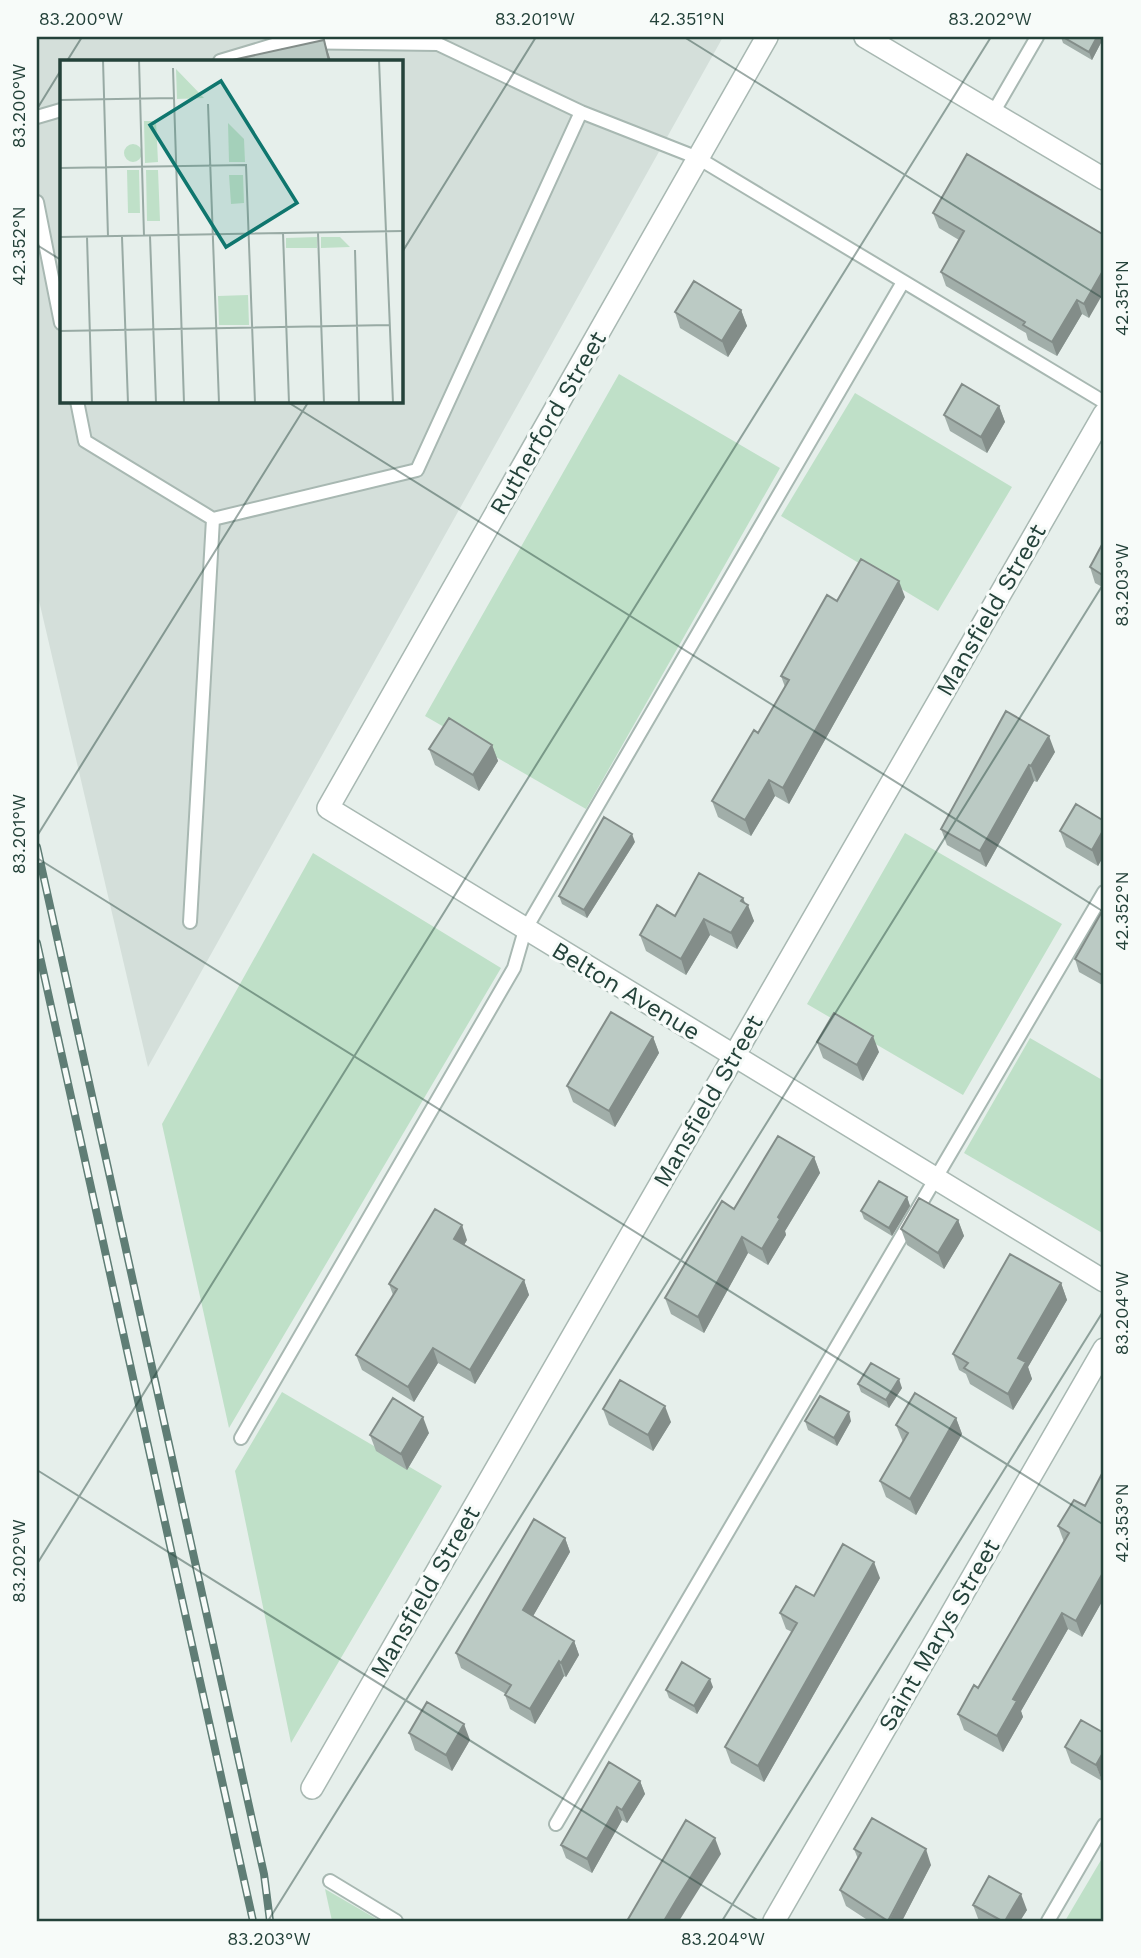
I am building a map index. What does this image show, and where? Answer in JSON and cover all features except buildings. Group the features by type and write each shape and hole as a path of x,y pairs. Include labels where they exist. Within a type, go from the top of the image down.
{"street":[{"name":"Rutherford Street","path":"328,808 767,37"},
{"path":"865,37 1104,179"},
{"name":"Mansfield Street","path":"312,1788 1104,414"},
{"name":"Belton Avenue","path":"328,808 1104,1281"},
{"name":"Saint Marys Street","path":"774,1921 1104,1349"}],"lane":[{"path":"993,113 1037,37"},
{"path":"223,60 284,39 438,44 581,112 698,158 1104,402"},
{"path":"37,117 60,110"},
{"path":"77,402 85,441 214,519 417,470 581,112"},
{"path":"37,202 60,318"},
{"path":"241,1438 514,968 525,930 903,282"},
{"path":"190,922 214,519"},
{"path":"556,1824 1104,892"},
{"path":"1048,1921 1104,1825"},
{"path":"330,1881 397,1921"}],"shaded area":[{"path":"37,37 723,37 148,1067 37,592"}],"green space":[{"path":"619,374 780,468 586,809 425,716"},
{"path":"855,393 1012,487 938,611 781,516"},
{"path":"905,833 1062,924 963,1095 807,1004"},
{"path":"313,853 501,968 229,1428 162,1124"},
{"path":"1030,1038 1104,1081 1104,1234 964,1153"},
{"path":"282,1392 442,1486 291,1743 235,1471"},
{"path":"1104,1855 1104,1921 1065,1921"},
{"path":"325,1889 380,1921 332,1921"}],"railway":[{"path":"37,847 264,1874 270,1921"},
{"path":"37,943 253,1921"}]}
